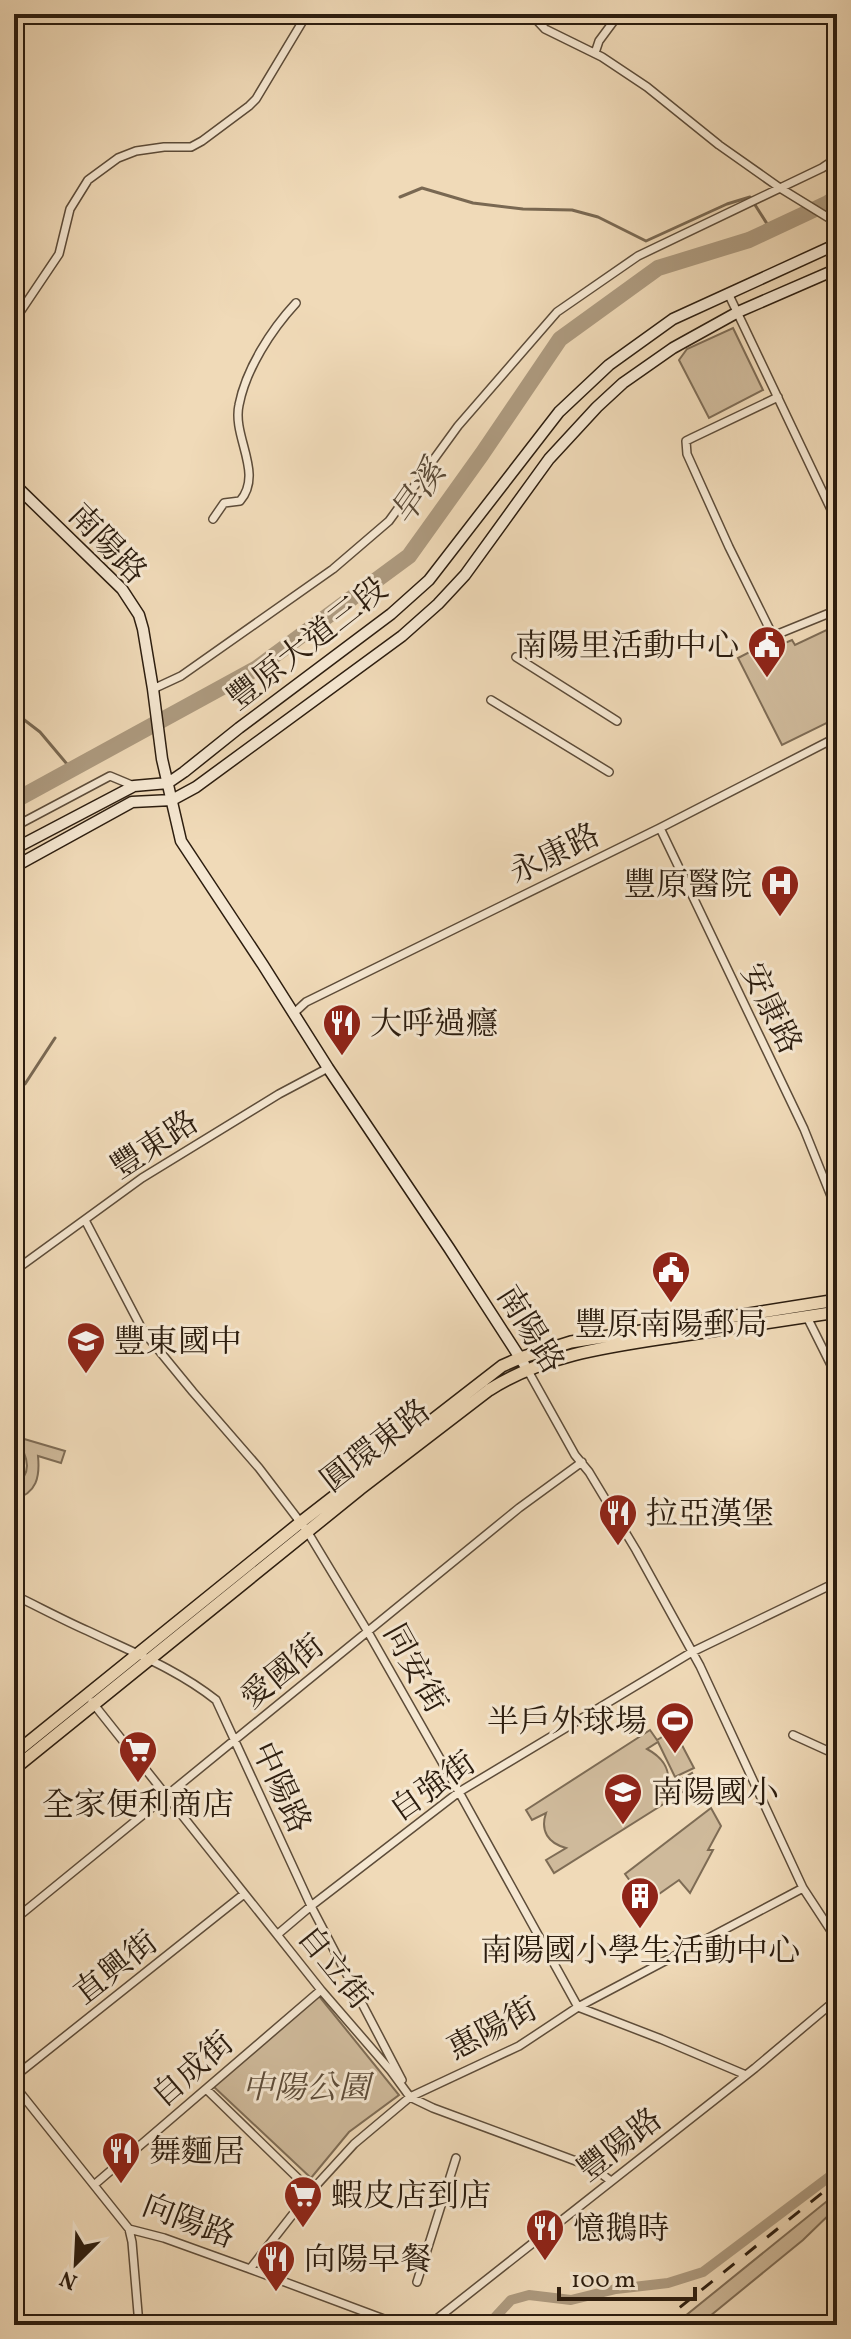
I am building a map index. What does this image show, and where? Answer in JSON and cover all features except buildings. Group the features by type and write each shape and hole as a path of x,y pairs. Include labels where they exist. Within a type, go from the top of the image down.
{"main road":[{"name":"圓環東路","path":"806,1311 837,1300"},
{"name":"圓環東路","path":"14,1769 90,1700 304,1526 524,1363 571,1342 806,1311 837,1312"},
{"name":"圓環東路","path":"14,1754 90,1700"}],"street":[{"path":"14,321 59,254 70,209 88,180 118,158 136,151 191,147 249,106 307,14"},
{"path":"531,14 545,29 595,53 647,87 719,145 837,223"},
{"path":"595,53 599,41 619,14"},
{"path":"154,692 333,569 389,521 458,426 557,312 638,256 783,190 837,158"},
{"name":"豐原大道三段","path":"168,783 391,614 429,580 559,412 609,365 673,319 837,244"},
{"name":"豐原大道三段","path":"172,800 196,787 402,636 438,604 465,575 549,459 623,383 673,348 738,312 837,269"},
{"path":"728,293 837,522"},
{"path":"213,519 224,503 240,501 246,494 251,479 238,408 264,343 296,303"},
{"path":"778,397 686,441 687,454 773,636 837,610"},
{"name":"南陽路","path":"14,484 122,589 139,615 154,692 162,759 181,841 524,1363 575,1455 636,1550 692,1652 803,1888 837,1940"},
{"path":"516,657 617,721"},
{"path":"491,700 609,772"},
{"name":"永康路","path":"293,1014 306,1002 837,737"},
{"path":"14,827 110,776 134,786"},
{"path":"14,849 134,786 168,783"},
{"path":"14,867 132,802 172,800"},
{"name":"安康路","path":"660,828 804,1129 837,1211"},
{"name":"豐東路","path":"14,1271 142,1178 279,1094 328,1068"},
{"name":"同安街","path":"85,1220 143,1331 304,1526 368,1632 578,2007"},
{"path":"806,1311 837,1377"},
{"name":"愛國街","path":"14,1920 519,1508 582,1462"},
{"name":"自強街","path":"278,1934 459,1792 692,1652 837,1582"},
{"name":"中陽路","path":"14,1595 143,1656 216,1700 311,1906 410,2097"},
{"name":"自立街","path":"90,1700 410,2097 592,2167 611,2181"},
{"path":"793,1735 837,1755"},
{"name":"惠陽街","path":"250,2269 311,2191 354,2144 410,2097 519,2046 578,2007 803,1888"},
{"name":"直興街","path":"14,2077 244,1894"},
{"name":"自成街","path":"94,2185 321,1990"},
{"name":"豐陽路","path":"429,2325 746,2075 837,1999"},
{"path":"578,2007 746,2075"},
{"name":"向陽路","path":"14,2085 129,2229 164,2238 400,2325"},
{"path":"206,2089 311,2191"},
{"path":"417,2282 456,2158"},
{"path":"129,2229 139,2325"},
{"path":"829,2325 837,2309"}],"green space":[{"path":"733,328 763,390 709,418 679,360 687,349"},
{"path":"837,625 837,718 782,745 738,658 769,642 773,648 792,640 795,645"},
{"path":"14,1436 65,1451 61,1463 38,1456 35,1483 28,1493 14,1499 14,1486 24,1476 27,1463 24,1453 14,1447"},
{"path":"650,1730 657,1740 674,1730 694,1768 675,1777 658,1742 647,1749 664,1764 668,1787 692,1773 697,1783 554,1873 546,1860 566,1848 554,1843 547,1835 544,1825 546,1813 532,1820 526,1810"},
{"path":"711,1808 721,1826 708,1850 713,1850 690,1893 679,1880 646,1903 625,1874"},
{"name":"中陽公園","path":"319,1996 399,2095 349,2132 311,2178 213,2086"},
{"path":"837,2193 837,2207 803,2240 699,2325 674,2325"}],"waterway":[{"path":"400,197 422,188 473,203 523,209 572,210 598,217 646,241 727,204 750,197 771,230"},
{"name":"旱溪","path":"14,801 257,668 409,556 560,339 658,268 749,240 837,197"},
{"path":"14,712 40,732 72,770"},
{"path":"25,1084 55,1038"},
{"path":"488,2325 511,2300 529,2295 571,2300 616,2289 668,2283 703,2272 837,2171"}],"railway":[{"path":"658,2325 837,2181"}],"place":[{"name":"南陽里活動中心","path":"767,679"},
{"name":"豐原醫院","path":"780,918"},
{"name":"大呼過癮","path":"342,1057"},
{"name":"豐原南陽郵局","path":"671,1304"},
{"name":"豐東國中","path":"86,1375"},
{"name":"拉亞漢堡","path":"618,1547"},
{"name":"半戶外球場","path":"675,1755"},
{"name":"全家便利商店","path":"138,1784"},
{"name":"南陽國小","path":"623,1826"},
{"name":"南陽國小學生活動中心","path":"640,1930"},
{"name":"舞麵居","path":"121,2185"},
{"name":"蝦皮店到店","path":"303,2229"},
{"name":"憶鵝時","path":"545,2262"},
{"name":"向陽早餐","path":"276,2293"}]}
